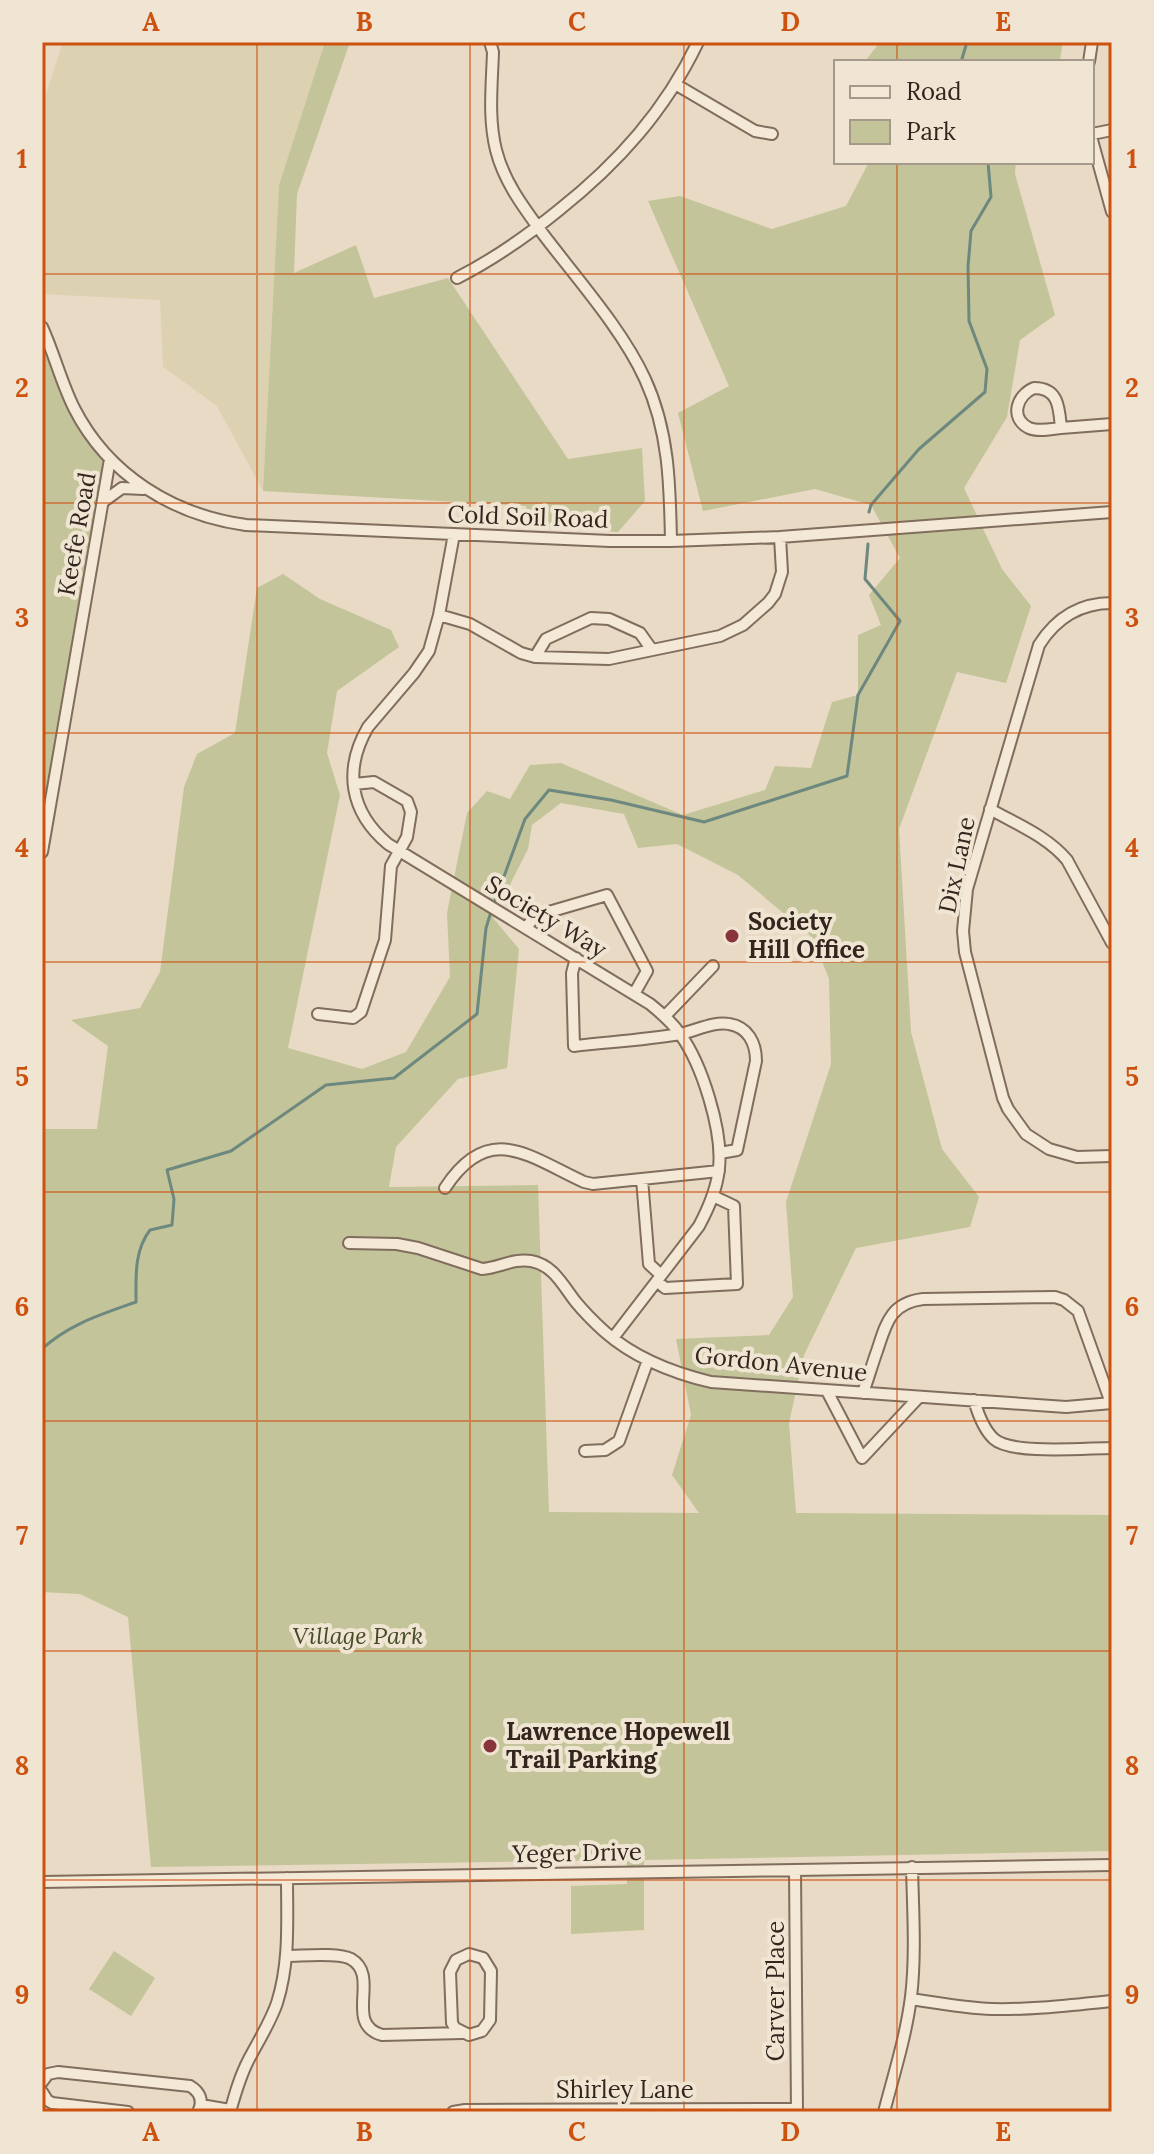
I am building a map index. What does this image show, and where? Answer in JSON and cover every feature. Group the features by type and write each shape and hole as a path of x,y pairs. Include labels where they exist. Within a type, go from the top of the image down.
{"street":[{"path":"490,42 493,52 491,112 496,149 508,183 621,337 645,379 658,412 670,481 671,541"},
{"path":"457,278 505,252 589,187 617,160 654,116 698,42"},
{"path":"675,84 755,131 772,134"},
{"path":"1094,147 1112,212"},
{"name":"Cold Soil Road","path":"42,327 73,406 90,435 110,459 168,503 189,512 237,524 671,541 780,537 1112,512"},
{"path":"1061,428 1058,402 1049,391 1034,388 1021,396 1018,416 1026,427 1033,430 1061,428 1112,424"},
{"name":"Keefe Road","path":"42,852 110,459"},
{"path":"103,503 122,488 148,490"},
{"name":"Society Way","path":"454,534 432,642 420,665 368,727 354,764 354,784 361,811 378,836 634,994 665,1016 688,1048 706,1091 717,1129 719,1171 713,1196 699,1226 613,1338"},
{"path":"439,615 470,624 521,653 535,657 609,659 720,636 749,620 768,603 779,584 783,562 780,537"},
{"name":"Dix Lane","path":"1112,603 1086,606 1064,616 1039,645 967,889 963,931 967,962 1003,1098 1016,1122 1026,1134 1049,1149 1077,1157 1112,1156"},
{"path":"535,657 546,639 591,618 609,619 640,633 652,650"},
{"path":"318,1014 348,1019 361,1012 385,940 391,866 407,837 411,806 407,801 374,782 354,784"},
{"path":"990,809 1058,850 1067,860 1112,943"},
{"path":"526,928 535,916 607,895 647,971 634,994"},
{"path":"576,958 572,973 574,1046 680,1034 722,1024 731,1024 746,1032 755,1047 756,1061 737,1150 720,1153"},
{"path":"665,1016 713,966"},
{"path":"445,1188 464,1164 476,1155 496,1148 518,1151 593,1184 719,1171"},
{"path":"642,1179 649,1264 665,1288 737,1284 734,1206 713,1196"},
{"name":"Gordon Avenue","path":"349,1243 397,1244 418,1248 482,1269 521,1260 542,1264 559,1278 590,1317 613,1338 648,1360 689,1377 711,1382 1066,1407 1112,1403"},
{"path":"863,1393 886,1324 906,1303 923,1299 1055,1297 1078,1311 1112,1403"},
{"path":"585,1451 605,1450 619,1441 648,1360"},
{"path":"827,1391 862,1458 919,1397"},
{"path":"974,1400 977,1413 993,1438 1009,1447 1112,1448"},
{"name":"Yeger Drive","path":"42,1882 1112,1865"},
{"path":"884,2112 911,1999 914,1961 912,1867"},
{"name":"Carver Place","path":"795,1870 797,2111"},
{"path":"42,2082 48,2074 58,2072 190,2086 199,2094 199,2108 230,2111 243,2073 277,2003 287,1956 287,1878"},
{"path":"287,1956 343,1956 357,1964 363,1978 363,2017 369,2029 376,2033 469,2035 482,2031 490,2020 491,1971 488,1964 476,1955 456,1960 450,1972 450,2016 455,2028 462,2033"},
{"path":"911,1999 991,2009 1112,2001"},
{"path":"42,2092 52,2103 128,2112"},
{"name":"Shirley Lane","path":"453,2112 797,2111"}],"shaded area":[{"path":"63,42 325,42 279,185 263,491 217,406 163,367 160,300 42,294 42,106"}],"green space":[{"path":"325,42 350,42 297,194 294,273 356,245 374,298 448,278 568,459 642,448 645,501 618,532 527,526 526,506 263,491 279,185"},
{"path":"880,42 1063,42 1060,59 1056,60 866,60"},
{"name":"Village Park","path":"868,164 1016,164 1015,174 1055,315 1020,340 1007,417 964,488 1002,569 1031,606 1006,683 957,672 899,829 911,1032 942,1149 979,1197 970,1227 856,1248 804,1355 789,1423 796,1513 1112,1515 1112,1851 644,1860 644,1930 571,1934 571,1886 627,1884 627,1860 151,1867 128,1617 80,1594 42,1592 42,1129 97,1129 108,1046 71,1020 140,1008 160,972 184,787 197,754 235,733 257,588 283,574 320,599 391,630 399,647 337,691 327,753 340,795 288,1048 362,1069 406,1052 450,977 447,913 467,813 487,791 510,799 530,765 561,763 683,815 765,790 775,766 811,768 832,702 858,695 858,635 881,625 869,595 900,558 871,505 815,489 703,511 678,413 729,386 648,201 680,196 772,229 846,206","holes":["561,803 624,814 638,848 677,844 738,875 813,938 829,979 831,1064 786,1202 793,1297 769,1335 676,1339 691,1415 672,1475 699,1513 549,1512 538,1185 389,1187 396,1147 458,1079 507,1068 519,949 493,918 528,849 532,825"]},
{"path":"42,327 66,389 110,459 42,844"},
{"path":"114,1951 155,1978 131,2016 89,1989"}],"waterway":[{"path":"962,60 967,42"},
{"path":"869,512 871,505 919,449 985,392 987,369 969,321 968,267 971,231 991,197 988,164"},
{"path":"495,901 525,819 549,790 611,800 704,822 847,776 858,695 900,621 865,579 868,544"},
{"path":"42,1349 75,1326 136,1302 141,1246 150,1230 172,1225 174,1199 167,1170 231,1151 326,1085 394,1078 477,1014 490,915"}],"place":[{"name":"Society Hill Office","path":"732,936"},
{"name":"Lawrence Hopewell Trail Parking","path":"490,1746"}]}
